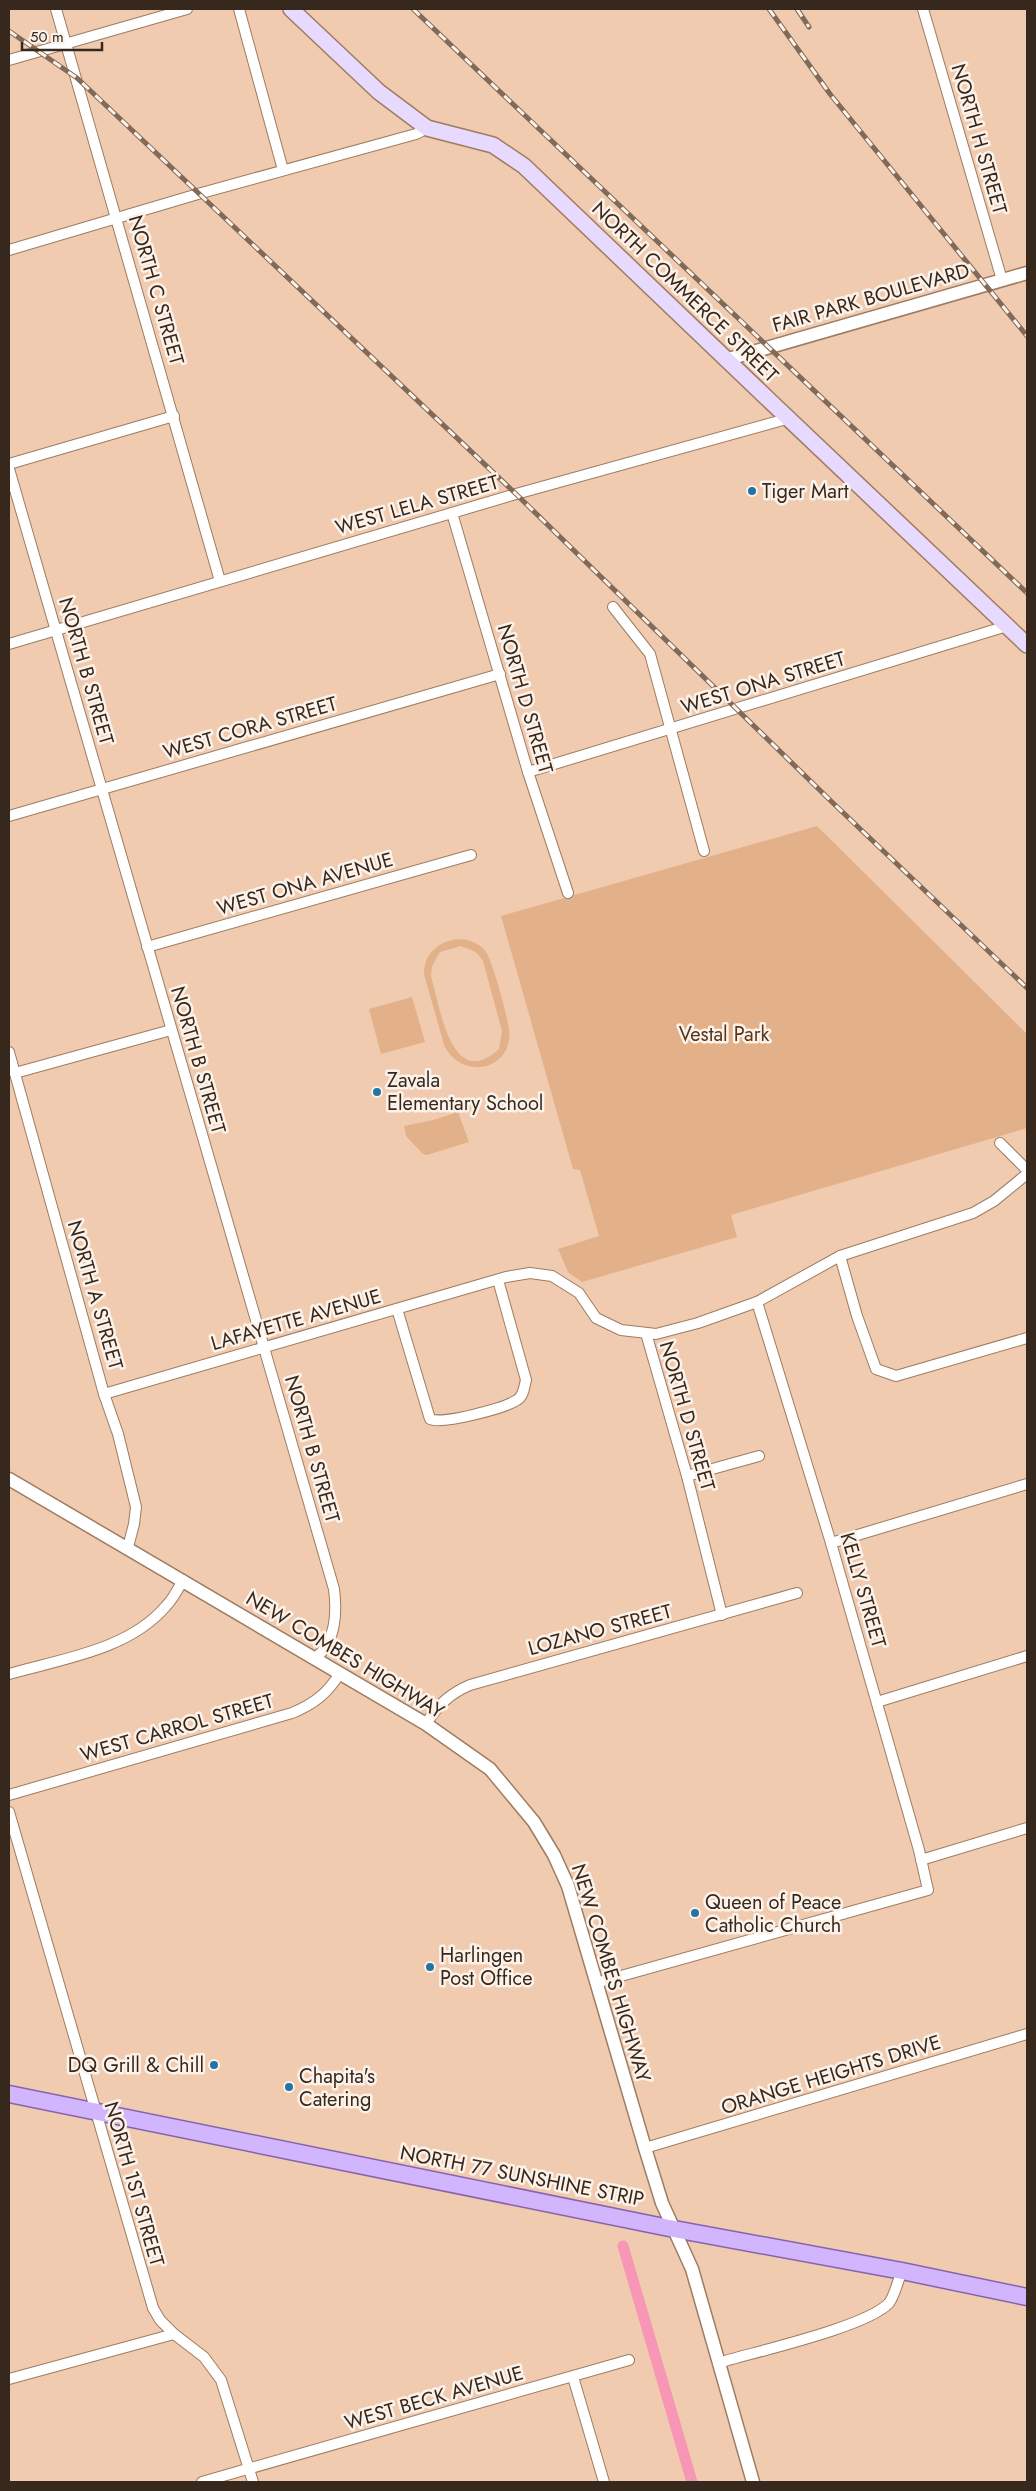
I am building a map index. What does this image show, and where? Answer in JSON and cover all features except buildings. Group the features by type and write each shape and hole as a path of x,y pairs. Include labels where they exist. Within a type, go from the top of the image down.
{"main road":[{"name":"NORTH COMMERCE STREET","path":"291,9 379,92 427,128 494,145 524,166 1027,644"},
{"name":"NORTH 77 SUNSHINE STRIP","path":"9,2094 674,2229 902,2271 1027,2297"}],"street":[{"name":"NORTH C STREET","path":"56,9 220,581"},
{"path":"9,60 187,9"},
{"path":"239,9 283,170"},
{"name":"NORTH H STREET","path":"923,9 1002,280"},
{"path":"9,250 283,170 416,134 427,128"},
{"name":"FAIR PARK BOULEVARD","path":"726,360 1027,273"},
{"path":"9,464 174,416"},
{"name":"WEST LELA STREET","path":"9,644 452,513 790,418"},
{"name":"NORTH B STREET","path":"9,469 334,1589 336,1603 334,1628 322,1653 315,1658"},
{"name":"NORTH D STREET","path":"452,513 528,772 568,893"},
{"path":"612,607 650,654 669,730 704,851"},
{"name":"WEST ONA STREET","path":"528,772 1007,626"},
{"name":"WEST CORA STREET","path":"9,816 500,674"},
{"name":"WEST ONA AVENUE","path":"147,947 471,855"},
{"path":"15,1073 172,1030"},
{"name":"NORTH A STREET","path":"9,1052 104,1394 118,1434 136,1507 128,1547"},
{"path":"1000,1143 1027,1170"},
{"path":"646,1334 656,1334 698,1323 756,1302 840,1256 973,1213 994,1201 1027,1174"},
{"path":"840,1256 857,1316 876,1370 896,1376 1027,1338"},
{"name":"NORTH D STREET","path":"498,1280 530,1273 552,1276 579,1293 596,1318 621,1330 646,1334 687,1476 722,1615"},
{"path":"397,1309 430,1419 436,1422 470,1415 516,1401 523,1395 526,1380 498,1280"},
{"name":"LAFAYETTE AVENUE","path":"104,1394 498,1280"},
{"name":"KELLY STREET","path":"596,1983 928,1890 831,1543 756,1302"},
{"path":"687,1476 759,1456"},
{"name":"NEW COMBES HIGHWAY","path":"9,1478 426,1724 490,1769 534,1822 554,1854 568,1886 662,2202 692,2269 753,2482"},
{"path":"831,1543 1027,1484"},
{"path":"9,1674 110,1645 151,1620 167,1606 183,1580"},
{"name":"LOZANO STREET","path":"426,1724 434,1710 448,1696 470,1685 797,1593"},
{"path":"876,1702 1027,1656"},
{"name":"WEST CARROL STREET","path":"9,1795 292,1713 317,1701 333,1685 340,1673"},
{"name":"NORTH 1ST STREET","path":"9,1812 153,2308 160,2320 174,2334 204,2357 221,2380 253,2482"},
{"path":"921,1860 1027,1828"},
{"name":"ORANGE HEIGHTS DRIVE","path":"645,2148 1027,2034"},
{"path":"718,2363 848,2324 879,2312 890,2301 902,2271"},
{"path":"9,2379 174,2334"},
{"name":"WEST BECK AVENUE","path":"202,2482 629,2360"},
{"path":"573,2377 604,2482"}],"green space":[{"name":"Vestal Park","path":"817,826 1027,1034 1027,1128 731,1215 737,1237 582,1282 568,1272 558,1249 599,1236 580,1170 573,1169 501,916"},
{"path":"463,939 473,942 482,947 486,952 496,977 506,1012 509,1034 507,1048 501,1057 485,1066 475,1067 457,1061 444,1045 424,974 427,959 431,953 441,944","holes":["461,946 476,952 483,961 502,1031 499,1049 483,1060 469,1060 459,1053 450,1040 431,976 432,966 440,952"]},
{"path":"412,997 425,1042 381,1054 369,1009"},
{"path":"458,1112 469,1142 427,1155 423,1154 406,1136 404,1126"}],"waterway":[{"path":"623,2246 692,2482"}],"railway":[{"path":"413,9 1027,593"},
{"path":"769,9 830,94 1027,336"},
{"path":"797,9 809,27"},
{"path":"9,31 77,78 516,494 833,803 1027,988"}],"place":[{"name":"Tiger Mart","path":"752,491"},
{"name":"Zavala Elementary School","path":"377,1092"},
{"name":"Queen of Peace Catholic Church","path":"695,1913"},
{"name":"Harlingen Post Office","path":"430,1967"},
{"name":"DQ Grill & Chill","path":"214,2065"},
{"name":"Chapita's Catering","path":"289,2087"}]}
